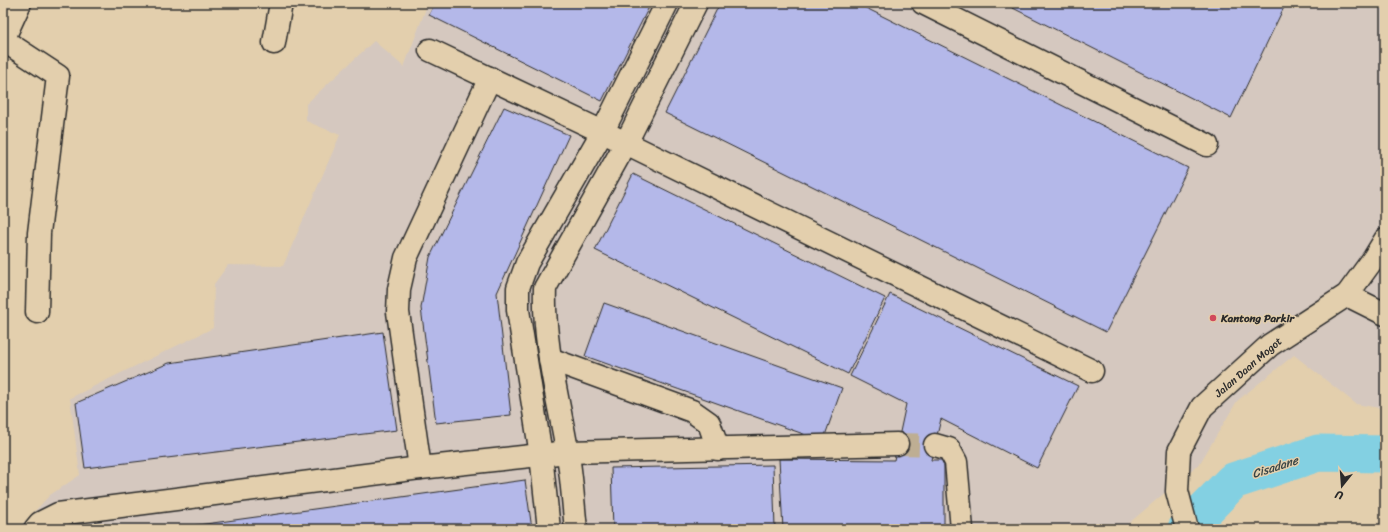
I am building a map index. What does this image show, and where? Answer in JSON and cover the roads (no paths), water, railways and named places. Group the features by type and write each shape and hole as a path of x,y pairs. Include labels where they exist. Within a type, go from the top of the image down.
{"street":[{"path":"20,3 3,40 58,76 39,233 36,312"},
{"path":"274,43 281,3"},
{"path":"549,529 541,455 518,310 518,288 527,263 603,131 666,3"},
{"path":"576,529 568,452 550,359 544,308 545,288 626,142 696,3"},
{"path":"923,3 1207,145"},
{"path":"430,50 626,142 1092,371"},
{"path":"420,468 398,312 399,288 406,258 490,78"},
{"name":"Jalan Daan Mogot","path":"1187,529 1177,491 1179,451 1202,407 1270,345 1347,295 1385,240"},
{"path":"1347,295 1385,314"},
{"path":"550,359 692,411 709,423 718,449"},
{"path":"35,529 40,522 58,514 420,468 568,452 897,444"},
{"path":"935,445 949,449 956,462 962,529"}],"waterway":[{"name":"Cisadane","path":"1186,529 1233,481 1318,453 1385,454"}],"tunnel":[{"path":"897,444 935,445"}],"place":[{"name":"Kantong Parkir","path":"1213,318"}]}
